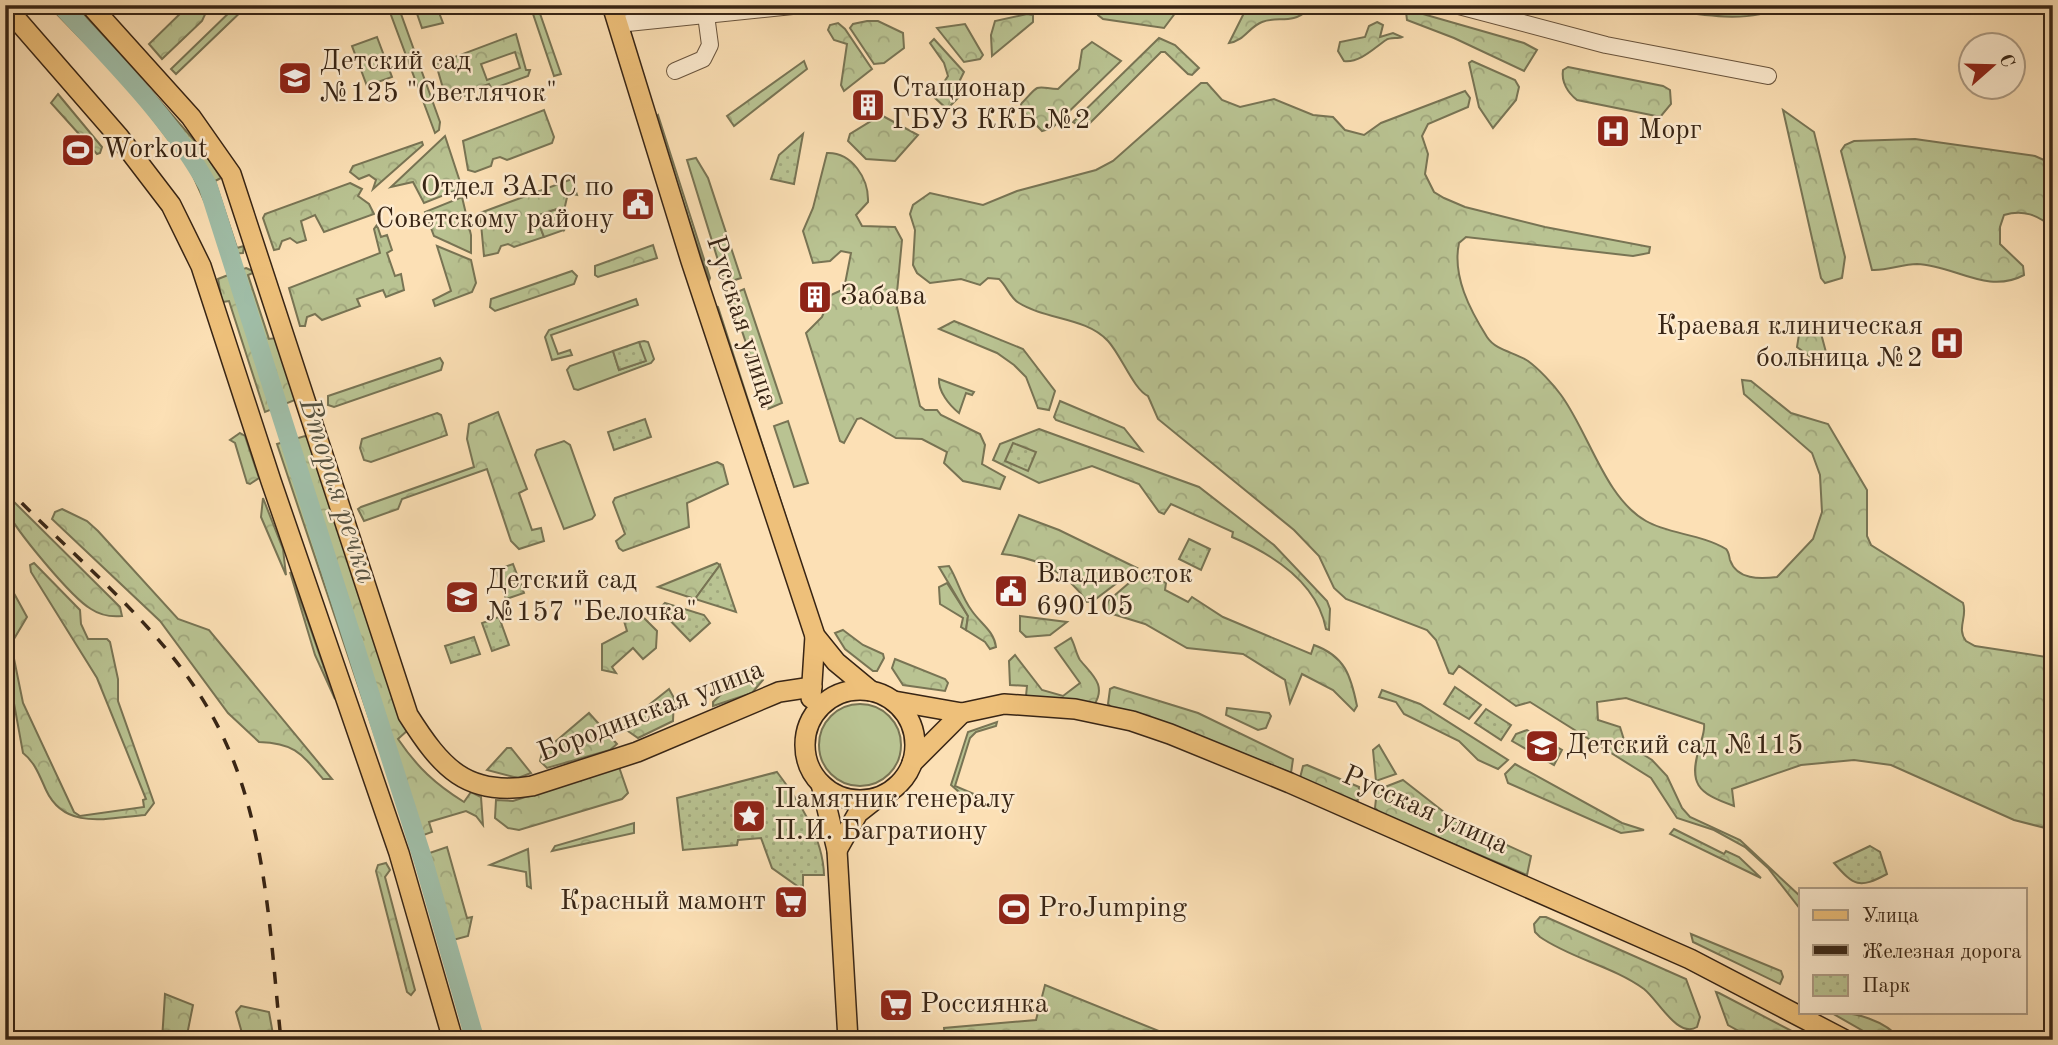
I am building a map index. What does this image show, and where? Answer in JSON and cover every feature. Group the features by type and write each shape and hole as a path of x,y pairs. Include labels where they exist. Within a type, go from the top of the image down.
{"main road":[{"name":"Бородинская улица","path":"90,5 191,117 231,174 408,715 431,751 446,766 479,786 504,789 532,786 637,751 779,692 812,687"},
{"name":"Русская улица","path":"612,5 695,273 815,636 836,662 871,691"},
{"path":"5,6 119,137 171,205 201,266 271,481 399,853 453,1040"},
{"name":"Русская улица","path":"809,723 815,636"},
{"path":"848,1040 837,850 821,784 806,756 809,723 828,701 848,692 871,691 894,701 911,726 915,744 912,764"},
{"name":"Русская улица","path":"894,701 962,713 1004,704 1075,709 1132,721 1182,738 1690,959 1845,1040"},
{"path":"837,850 845,830 858,813 900,783 912,764 962,713"},
{"path":"821,784 849,799 877,798"}],"street":[{"path":"618,24 802,5"},
{"path":"1455,5 1606,45 1768,76"},
{"path":"675,71 703,59 710,45 705,15"}],"green space":[{"path":"48,5 76,5 201,148 221,178 215,181 237,248 244,246 243,253 228,254 189,167 130,89"},
{"path":"189,5 205,5 208,8 202,21 162,59 149,44"},
{"path":"237,5 248,5 176,74 171,69"},
{"path":"414,5 430,5 438,10 443,23 422,28"},
{"path":"530,5 537,5 561,74 554,76"},
{"path":"1112,5 1175,5 1176,12 1164,28 1103,19 1098,15 1099,8"},
{"path":"1248,5 1309,9 1290,19 1262,22 1239,40 1229,43"},
{"path":"1640,5 1782,5 1768,12 1733,17 1693,14"},
{"path":"394,10 401,14 440,122 439,130 435,133 391,15"},
{"path":"1406,12 1416,12 1524,43 1537,50 1524,71 1454,38 1407,20"},
{"path":"1033,15 1033,22 992,56 991,35 995,21"},
{"path":"878,21 903,33 904,48 884,63 874,64 850,28 853,24"},
{"path":"1377,22 1383,25 1380,37 1393,33 1402,37 1388,39 1361,57 1344,61 1338,51 1340,42 1365,37 1369,26"},
{"path":"838,23 872,69 844,91 841,85 847,44 834,40 828,30 830,25"},
{"path":"965,24 983,55 980,59 964,62 937,28"},
{"path":"516,34 526,70 530,70 528,76 492,89 489,84 469,91 471,96 445,95 436,64","holes":["515,52 520,68 487,80 481,64"]},
{"path":"377,37 392,77 367,86 352,46"},
{"path":"1159,38 1175,45 1199,68 1192,75 1188,74 1165,52 1161,52 1084,129 1073,122"},
{"path":"934,39 964,72 960,80 962,94 947,109 934,97 948,76 944,63 930,43"},
{"path":"1092,42 1121,61 1052,128 1042,131 1022,110 1021,104 1038,88 1058,89 1079,69 1082,50"},
{"path":"804,61 807,69 734,126 727,116"},
{"path":"1472,61 1515,80 1519,87 1516,100 1493,128 1479,107 1469,63"},
{"path":"1568,67 1663,86 1670,90 1671,104 1661,116 1656,116 1577,100 1564,83 1563,70"},
{"path":"1201,83 1207,83 1222,100 1240,107 1274,99 1313,115 1333,117 1345,130 1364,135 1381,123 1465,91 1470,98 1468,107 1428,124 1422,136 1428,154 1425,174 1434,192 1465,207 1545,227 1650,247 1649,253 1633,256 1466,237 1459,243 1457,255 1460,280 1474,316 1487,337 1500,348 1528,361 1554,386 1571,410 1608,481 1632,511 1664,529 1706,540 1726,549 1733,567 1750,577 1777,577 1813,539 1822,512 1820,475 1812,453 1744,394 1742,380 1751,381 1791,413 1828,424 1867,490 1867,536 1871,545 1963,603 1962,632 1966,641 1975,646 2053,658 2053,830 2014,820 1891,765 1854,760 1801,765 1732,789 1734,806 1704,791 1696,778 1696,758 1704,724 1626,698 1597,702 1598,720 1620,727 1625,743 1652,760 1667,776 1682,808 1690,817 1740,840 1799,895 1799,907 1768,868 1745,847 1714,830 1677,818 1651,778 1530,702 1516,706 1459,666 1453,674 1449,673 1436,640 1427,630 1346,599 1334,588 1319,556 1294,530 1158,419 1148,396 1138,387 1113,347 1099,333 1089,327 1030,309 1013,298 999,279 988,278 980,285 961,279 930,283 917,273 913,265 915,230 910,214 913,205 930,193 983,205 1017,191 1096,170 1113,161"},
{"path":"58,94 102,147 100,153 97,154 51,103"},
{"path":"544,110 554,137 552,143 507,160 500,157 493,159 491,166 475,172 468,170 463,141"},
{"path":"1783,110 1814,132 1845,257 1842,278 1825,283 1821,278"},
{"path":"658,115 710,278 709,281 655,118"},
{"path":"881,115 918,135 895,161 866,159 848,141 850,134"},
{"path":"803,134 794,184 771,179 779,155"},
{"path":"445,136 462,188 424,203 413,182 391,187"},
{"path":"1915,139 2035,156 2053,164 2053,228 2024,213 2004,215 2000,227 2000,244 2023,266 2024,275 1997,282 1917,264 1872,270 1841,151 1845,145 1854,141"},
{"path":"422,142 423,145 373,189 376,180 369,175 359,179 350,172 353,166"},
{"path":"827,153 844,157 851,162 866,184 868,202 856,215 862,226 895,227 902,240 896,303 920,406 925,410 937,410 941,415 980,434 985,445 982,464 1005,477 1000,489 963,481 944,463 947,452 922,439 896,438 861,418 857,419 844,443 840,441 806,333 822,317 831,295 844,289 851,253 841,251 830,261 813,263 803,231 813,208"},
{"path":"696,158 708,178 741,278 725,283 687,160"},
{"path":"572,179 577,195 568,193 563,215 571,217 564,230 557,209 536,216 544,237 514,247 508,244 501,246 498,253 484,256 480,213"},
{"path":"350,183 362,189 358,196 369,204 374,214 324,232 315,215 301,221 306,240 297,243 290,238 282,241 279,249 274,250 263,218 265,214"},
{"path":"462,197 471,235 471,253 434,236 425,212"},
{"path":"557,209 564,230 544,237 536,216"},
{"path":"377,225 381,237 387,235 392,250 387,253 395,276 401,274 404,290 386,297 383,290 357,299 360,306 322,320 315,314 307,317 305,326 300,326 289,288 380,253 374,229"},
{"path":"653,245 657,258 598,277 595,275 595,266"},
{"path":"437,246 471,260 476,283 472,292 435,306 433,300 451,291"},
{"path":"246,268 255,272 248,275 269,339 276,338 295,400 265,412 229,301 222,302 218,279"},
{"path":"572,271 577,276 574,284 495,311 490,307 491,299"},
{"path":"744,289 782,403 768,409 730,295"},
{"path":"636,299 638,305 551,335 558,354 570,350 572,355 552,360 545,337 549,330"},
{"path":"715,306 718,307 791,533 789,533"},
{"path":"954,321 1023,349 1055,391 1049,410 1038,408 1026,377 1014,365 997,353 939,329"},
{"path":"1808,321 1819,326 1827,356 1820,364 1797,347 1800,328"},
{"path":"639,342 648,342 654,359 651,363 578,390 574,389 567,370 570,366 613,351 619,370 645,361"},
{"path":"639,342 646,361 619,370 613,351"},
{"path":"440,358 443,363 441,370 334,407 328,405 328,396"},
{"path":"939,379 974,392 972,395 966,393 959,413 945,398"},
{"path":"1060,401 1124,428 1142,451 1056,420 1054,417"},
{"path":"498,412 527,489 519,493 532,530 541,528 544,541 519,549 511,541 487,469 402,499 398,509 364,521 358,509 361,507 474,467 467,439 469,424"},
{"path":"437,413 441,415 447,435 371,462 364,460 360,448 362,439"},
{"path":"645,419 651,437 614,450 608,432"},
{"path":"788,421 808,483 794,487 774,426"},
{"path":"1039,429 1199,487 1274,545 1327,601 1330,609 1329,630 1326,629 1313,597 1291,572 1277,561 1232,537 1233,532 1171,504 1164,514 1159,512 1139,484 1092,466 1039,483 993,460 1000,444"},
{"path":"240,433 245,436 259,478 250,484 247,483 235,443 230,440"},
{"path":"305,436 309,438 408,730 398,739 435,782 464,802 471,792 481,797 483,825 476,816 466,811 429,822 432,832 410,840 277,444"},
{"path":"564,441 570,445 595,515 592,519 564,529 535,455 537,450"},
{"path":"1013,443 1036,452 1028,471 1005,461"},
{"path":"717,462 723,465 728,484 687,503 689,527 623,551 619,548 616,541 625,534 613,502 615,498"},
{"path":"5,493 120,607 122,616 95,611 71,592 11,519 5,507"},
{"path":"263,498 283,549 286,575 261,517"},
{"path":"62,509 87,521 98,531 178,619 209,630 332,779 323,779 302,756 289,747 259,742 228,713 160,621 52,519 55,512"},
{"path":"1019,515 1059,530 1137,568 1093,601 1087,602 1070,582 1050,568 1028,559 1002,554"},
{"path":"1189,539 1210,549 1201,570 1179,559"},
{"path":"34,563 80,610 81,624 88,639 107,639 110,642 118,679 118,701 154,803 145,815 89,819 64,812 54,803 34,765 23,753 5,654 5,577 27,617 11,644 23,703 74,812 80,816 144,807 143,800 146,799 97,678 31,572 30,565"},
{"path":"717,563 720,565 695,599 658,587"},
{"path":"513,564 524,593 506,599 496,570"},
{"path":"720,565 736,612 695,599"},
{"path":"949,566 968,606 990,632 996,647 990,649 985,642 966,630 968,616 939,567"},
{"path":"1143,571 1166,583 1165,590 1188,602 1192,597 1223,617 1311,654 1314,645 1333,655 1349,676 1357,706 1354,711 1333,690 1302,674 1290,703 1285,680 1243,654 1187,648 1145,624 1106,612 1108,601"},
{"path":"290,572 292,576 335,699 315,655"},
{"path":"947,583 968,616 966,630 961,627 963,618 940,604 939,587"},
{"path":"665,603 704,615 710,623 690,641 659,609"},
{"path":"1020,616 1067,622 1050,635 1026,637 1020,631"},
{"path":"499,617 509,645 492,651 482,623"},
{"path":"643,617 657,631 656,648 643,659 633,648 612,667 616,673 602,670 602,644 627,631 624,621"},
{"path":"843,630 863,645 883,654 884,658 877,671 873,671 845,649 835,633"},
{"path":"474,637 480,654 451,663 445,646"},
{"path":"1071,638 1079,658 1098,686 1098,698 1094,705 1030,697 1026,696 1027,686 1010,685 1009,661 1015,655 1042,690 1063,696 1080,683 1055,648"},
{"path":"895,659 945,679 948,683 945,691 903,685 892,668"},
{"path":"757,669 763,680 752,693 713,706 713,702 745,672"},
{"path":"1114,687 1198,713 1293,759 1291,773 1174,726 1111,707 1108,704 1110,689"},
{"path":"1455,687 1481,705 1469,719 1444,704"},
{"path":"669,689 674,698 673,721 638,738 625,729 625,724"},
{"path":"1382,690 1420,704 1508,760 1498,769 1478,760 1459,741 1404,714 1396,702 1379,697"},
{"path":"860,704 876,707 889,716 898,729 901,745 898,761 889,774 876,783 860,786 844,783 831,774 822,761 819,745 822,729 831,716 844,707"},
{"path":"1227,708 1269,713 1271,716 1266,728 1258,730 1226,715"},
{"path":"1486,709 1511,725 1501,740 1475,723"},
{"path":"589,713 617,744 610,750 547,768 540,761 542,753"},
{"path":"997,722 996,726 976,732 970,738 955,786 974,794 969,805 958,800 959,792 951,785 968,732"},
{"path":"1527,730 1562,750 1554,765 1512,741 1516,734"},
{"path":"1379,745 1396,774 1376,781 1373,750"},
{"path":"507,748 511,748 531,773 518,778 487,770"},
{"path":"1515,764 1622,823 1644,830 1621,833 1508,783 1505,774"},
{"path":"1307,765 1359,787 1358,800 1354,801 1300,778 1303,766"},
{"path":"619,767 628,793 622,799 519,830 508,828 495,818 496,800 513,801"},
{"path":"777,772 801,807 814,833 823,861 824,875 803,875 803,890 772,868 761,838 738,840 737,845 683,850 677,798"},
{"path":"1403,780 1458,823 1531,856 1527,875 1380,813 1375,808 1377,790"},
{"path":"634,823 634,833 552,851 555,846"},
{"path":"1674,829 1724,854 1726,851 1739,857 1761,878 1670,834"},
{"path":"1870,846 1880,852 1887,874 1878,879 1857,883 1834,863"},
{"path":"447,847 467,918 472,917 468,936 453,940 440,937 415,858"},
{"path":"528,849 531,888 527,886 526,872 490,865"},
{"path":"386,863 390,870 385,877 415,990 411,995 407,992 376,871 378,865"},
{"path":"1540,917 1546,917 1686,979 1700,1017 1697,1027 1683,1028 1669,1017 1650,994 1632,981 1540,937 1535,932 1534,924"},
{"path":"1691,934 1781,971 1783,977 1780,984 1693,942"},
{"path":"1045,985 1181,1040 945,1040 944,1028 1036,1020"},
{"path":"1716,992 1809,1040 1755,1040 1728,1025"},
{"path":"165,994 193,1005 186,1040 162,1040"},
{"path":"241,1006 269,1012 274,1040 244,1040 236,1012"},
{"path":"1834,1014 1849,1014 1878,1022 1901,1040 1879,1040"}],"waterway":[{"name":"Вторая речка","path":"61,5 159,114 208,186 424,863 475,1040"}],"railway":[{"path":"5,486 114,592 166,648 209,710 228,748 243,788 262,870 281,1040"}],"place":[{"name":"Детский сад №125 \"Светлячок\"","path":"295,78"},
{"name":"Стационар ГБУЗ ККБ №2","path":"868,105"},
{"name":"Морг","path":"1613,131"},
{"name":"Workout","path":"78,150"},
{"name":"Отдел ЗАГС по Советскому району","path":"638,204"},
{"name":"Забава","path":"815,297"},
{"name":"Краевая клиническая больница №2","path":"1947,343"},
{"name":"Владивосток 690105","path":"1011,591"},
{"name":"Детский сад №157 \"Белочка\"","path":"462,597"},
{"name":"Детский сад №115","path":"1542,746"},
{"name":"Памятник генералу П.И. Багратиону","path":"749,816"},
{"name":"Красный мамонт","path":"791,902"},
{"name":"ProJumping","path":"1014,909"},
{"name":"Россиянка","path":"896,1005"}]}
